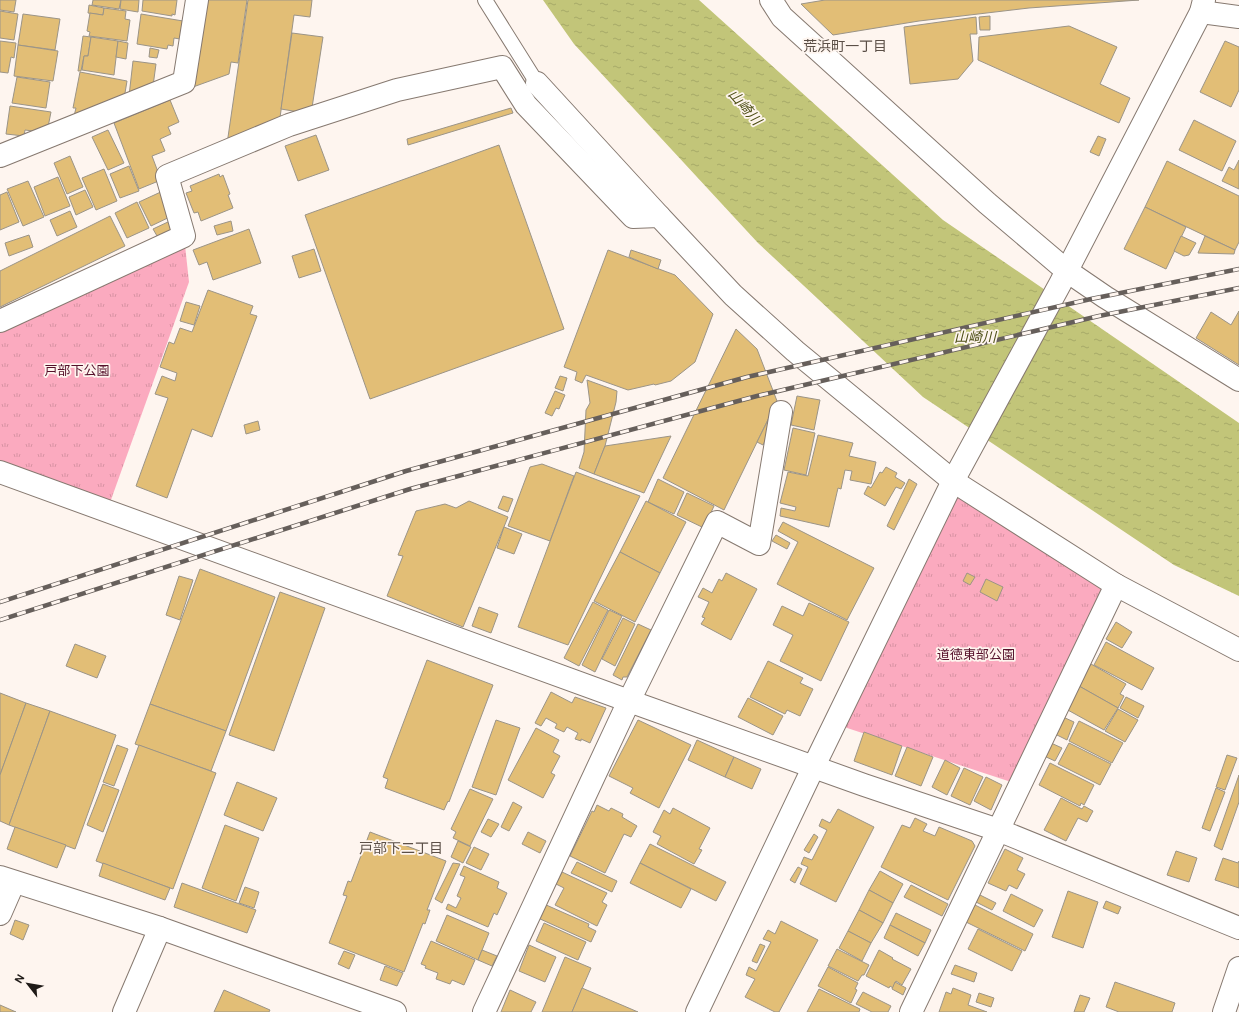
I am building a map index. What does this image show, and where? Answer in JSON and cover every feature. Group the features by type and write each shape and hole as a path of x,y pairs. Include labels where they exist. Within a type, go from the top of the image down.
{"street":[{"path":"0,156 184,82 197,0"},
{"path":"771,0 782,17 987,203 1063,278 1105,297 1239,380"},
{"path":"697,1012 814,766 956,474 1063,278 1202,6 1239,17"},
{"path":"0,320 184,236 167,176 289,125 397,90 502,67 526,105 633,217 659,216"},
{"path":"537,83 733,296 795,351 956,474 1116,585 1239,650"},
{"path":"484,1012 629,701 717,522 759,544 781,412"},
{"path":"0,472 629,701 998,830 1239,928"},
{"path":"911,1012 1116,585"},
{"path":"0,914 7,879 160,928 395,1012"},
{"path":"124,1012 160,928"},
{"path":"1224,1012 1239,968"}],"lane":[{"path":"485,0 537,83"}],"green space":[{"name":"戸部下公園","path":"184,236 189,282 107,511 0,472 0,321"},
{"name":"道徳東部公園","path":"953,481 1116,585 1020,785 835,724"}],"water":[{"name":"山崎川","path":"543,0 699,0 943,220 1239,423 1239,596 1174,565 923,397 758,243 574,44"}],"building":[{"path":"0,0 16,0 14,12 0,10"},
{"path":"93,0 121,0 119,9 92,5"},
{"path":"121,0 139,0 138,12 120,9"},
{"path":"143,0 177,0 175,15 172,14 172,16 142,11"},
{"path":"208,0 247,0 238,63 231,62 229,74 193,87"},
{"path":"248,0 312,0 310,17 294,15 279,125 227,144"},
{"path":"825,0 1139,0 1029,8 919,21 833,35 801,4"},
{"path":"89,5 104,8 103,15 88,13"},
{"path":"104,8 126,11 125,19 130,20 127,41 89,36 90,32 87,31 90,13 103,15"},
{"path":"0,11 18,14 14,40 0,38"},
{"path":"23,14 60,19 55,50 18,45"},
{"path":"141,14 183,21 180,39 174,38 173,46 168,45 167,49 137,44"},
{"path":"990,16 990,30 980,30 979,17"},
{"path":"976,17 977,34 970,34 973,61 958,79 910,84 904,27"},
{"path":"1069,26 1117,47 1100,84 1130,98 1119,123 978,60 979,37"},
{"path":"292,33 323,37 311,114 281,109"},
{"path":"83,36 91,37 88,56 84,56 81,71 78,71"},
{"path":"91,37 118,41 114,75 82,70 84,56 88,56"},
{"path":"0,41 16,43 14,58 11,57 8,73 0,72"},
{"path":"118,41 128,43 126,59 116,57"},
{"path":"1225,41 1239,47 1239,90 1231,107 1200,92"},
{"path":"18,45 58,51 53,81 14,76"},
{"path":"150,48 159,50 157,58 149,57"},
{"path":"133,61 156,64 153,86 129,96"},
{"path":"80,72 127,81 124,99 74,116 76,108 73,108"},
{"path":"17,77 50,82 46,108 12,103"},
{"path":"170,100 179,122 168,127 171,134 160,139 165,151 152,156 161,180 139,189 114,123"},
{"path":"10,106 51,112 48,127 41,132 25,130 24,136 6,134"},
{"path":"511,108 513,113 408,145 407,139"},
{"path":"1194,120 1236,141 1222,171 1179,150"},
{"path":"108,130 124,163 108,170 92,137"},
{"path":"316,135 329,170 298,181 285,146"},
{"path":"1098,136 1106,139 1099,156 1090,152"},
{"path":"499,145 564,329 370,399 305,215"},
{"path":"70,156 83,187 67,194 54,163"},
{"path":"1239,160 1239,189 1222,181 1229,167 1234,170"},
{"path":"1167,161 1239,196 1239,242 1235,250 1145,207"},
{"path":"129,166 139,191 120,198 110,174"},
{"path":"104,169 117,201 96,210 82,178"},
{"path":"219,174 220,177 223,175 233,208 201,221 198,212 194,213 186,193 192,191 190,186"},
{"path":"58,177 70,206 45,216 34,187"},
{"path":"28,181 44,217 23,226 7,189"},
{"path":"85,190 93,207 76,215 69,197"},
{"path":"165,190 176,214 151,226 139,202"},
{"path":"7,192 19,222 0,230 0,195"},
{"path":"137,202 149,228 127,238 115,213"},
{"path":"1145,207 1186,227 1166,269 1124,249"},
{"path":"70,211 77,227 57,236 50,220"},
{"path":"110,216 125,246 0,307 0,271"},
{"path":"170,221 176,233 160,241 153,229"},
{"path":"231,221 233,231 217,235 214,226"},
{"path":"249,229 261,263 213,280 207,262 199,265 193,250"},
{"path":"29,235 33,247 9,256 5,243"},
{"path":"1181,236 1196,243 1189,255 1184,256 1174,251"},
{"path":"1205,236 1235,250 1234,254 1198,253"},
{"path":"314,249 321,271 299,278 292,256"},
{"path":"608,250 675,275 713,314 695,362 671,381 628,390 586,375 582,383 575,380 577,372 564,367"},
{"path":"631,250 661,260 658,269 629,257"},
{"path":"208,290 253,306 250,314 257,316 212,437 192,429 167,498 136,486 168,398 155,394 162,376 175,381 177,373 160,367 169,342 174,344 180,328 192,332"},
{"path":"186,302 200,306 194,325 180,321"},
{"path":"1239,311 1239,365 1196,338 1211,312 1231,325"},
{"path":"736,329 757,349 777,401 724,510 663,478"},
{"path":"560,376 567,378 563,391 555,388"},
{"path":"587,380 617,391 616,402 605,446 594,474 579,468 584,452 586,410 590,403"},
{"path":"555,391 565,395 559,409 556,408 552,416 545,413"},
{"path":"797,396 820,400 814,430 791,425"},
{"path":"773,410 779,413 763,445 757,442"},
{"path":"258,421 260,430 246,434 244,425"},
{"path":"793,428 815,433 806,475 784,470"},
{"path":"818,435 853,443 849,456 876,462 871,484 850,480 852,471 845,470 841,489 838,488 829,527 780,516 781,508 795,511 796,507 780,503 788,472 808,476"},
{"path":"671,436 644,493 594,474 605,446"},
{"path":"542,464 574,476 550,541 508,526 530,467"},
{"path":"886,467 897,473 895,477 905,483 901,489 896,487 885,506 864,494 868,486 871,488 880,472 882,473"},
{"path":"576,472 640,496 568,645 518,627"},
{"path":"658,479 684,492 674,514 648,502"},
{"path":"909,479 917,484 894,530 887,526"},
{"path":"687,493 714,506 704,528 677,515"},
{"path":"503,496 513,499 508,512 498,508"},
{"path":"469,501 508,517 463,627 387,596 403,556 398,555 416,511 445,504 456,508"},
{"path":"646,501 686,522 660,573 620,552"},
{"path":"783,522 874,568 847,620 777,584 798,542 778,531"},
{"path":"504,527 522,534 514,554 497,548"},
{"path":"776,535 790,543 787,549 772,541"},
{"path":"620,552 660,573 635,622 594,601"},
{"path":"200,569 275,597 226,731 150,704"},
{"path":"726,573 757,589 731,640 701,624 705,618 702,617 709,602 698,597 703,588 712,593 719,579 722,581"},
{"path":"967,573 975,577 970,585 963,581"},
{"path":"179,576 193,580 180,620 166,615"},
{"path":"986,579 1003,587 997,601 980,592"},
{"path":"280,592 325,608 274,751 229,735"},
{"path":"593,602 608,610 579,666 564,658"},
{"path":"809,603 849,622 821,681 780,661 793,635 773,625 782,606 803,616"},
{"path":"479,607 498,614 491,633 472,626"},
{"path":"609,610 622,616 595,672 582,665"},
{"path":"623,618 635,624 615,666 602,659"},
{"path":"1116,622 1132,632 1122,648 1106,639"},
{"path":"638,624 651,630 627,677 623,677 622,680 613,675"},
{"path":"1106,642 1154,668 1142,690 1094,665"},
{"path":"75,644 106,656 97,678 66,666"},
{"path":"427,660 493,685 449,802 448,801 444,810 385,788 388,779 383,777"},
{"path":"768,661 803,678 800,683 813,689 800,716 787,710 785,714 750,697"},
{"path":"1091,664 1126,684 1120,694 1124,696 1118,708 1079,686"},
{"path":"1079,686 1118,708 1104,730 1066,709"},
{"path":"551,692 572,703 575,697 606,708 590,743 581,739 581,741 575,739 578,733 567,727 564,732 555,728 557,724 546,718 541,726 535,723"},
{"path":"0,693 26,703 0,775"},
{"path":"1126,697 1144,706 1138,718 1120,708"},
{"path":"748,698 783,716 773,735 738,717"},
{"path":"26,703 50,711 9,825 0,821 0,775"},
{"path":"150,704 226,731 211,771 135,744"},
{"path":"1118,709 1138,720 1125,742 1105,731"},
{"path":"50,711 116,735 75,849 9,825"},
{"path":"1063,717 1074,722 1067,740 1055,734"},
{"path":"496,720 520,728 496,795 472,787"},
{"path":"638,720 691,745 659,808 630,793 633,788 609,776"},
{"path":"1079,721 1123,743 1112,763 1069,741"},
{"path":"536,728 559,740 553,752 560,756 551,773 555,775 543,798 508,780"},
{"path":"864,732 902,746 892,775 854,761"},
{"path":"697,740 734,757 725,777 688,760"},
{"path":"1051,743 1062,748 1055,761 1044,756"},
{"path":"1069,743 1111,764 1100,785 1058,764"},
{"path":"117,745 128,749 114,786 103,782"},
{"path":"139,745 216,773 173,889 96,861"},
{"path":"907,747 933,757 921,786 895,776"},
{"path":"1227,755 1237,758 1225,790 1216,787"},
{"path":"734,757 761,769 752,789 725,777"},
{"path":"945,760 960,768 947,795 932,787"},
{"path":"1050,763 1094,785 1084,805 1081,803 1080,806 1039,785"},
{"path":"964,768 983,777 970,805 951,796"},
{"path":"1239,775 1239,802 1222,850 1214,846"},
{"path":"986,777 1002,785 991,810 974,801"},
{"path":"237,782 277,798 263,831 224,815"},
{"path":"103,784 119,790 103,832 87,825"},
{"path":"1216,788 1225,792 1210,831 1202,828"},
{"path":"470,789 493,799 470,846 453,838 456,832 451,829"},
{"path":"1061,798 1082,809 1084,806 1093,811 1087,822 1078,818 1066,841 1044,830"},
{"path":"513,802 522,807 509,831 501,827"},
{"path":"597,805 609,811 611,808 623,814 622,817 637,826 631,837 624,834 605,873 570,856 592,811 594,812"},
{"path":"673,808 710,828 699,849 702,850 694,864 657,844 661,836 653,832 664,810 670,814"},
{"path":"838,809 874,827 836,902 800,884 808,867 801,864 804,857 812,860 827,830 819,826 822,819 830,823"},
{"path":"915,818 927,824 923,831 935,836 939,827 972,841 975,846 948,900 881,867 902,825 910,828"},
{"path":"488,819 499,824 491,837 481,832"},
{"path":"225,825 259,838 236,901 202,888"},
{"path":"15,827 66,845 57,868 7,849"},
{"path":"370,832 446,861 427,910 430,910 425,924 423,923 404,972 329,943 347,896 343,895 348,881 351,882"},
{"path":"528,832 546,841 540,853 522,844"},
{"path":"814,834 818,837 809,853 804,850"},
{"path":"458,841 471,847 463,863 451,857"},
{"path":"650,844 726,882 716,901 640,863"},
{"path":"474,847 489,854 481,870 466,863"},
{"path":"1005,849 1023,858 1017,870 1025,874 1017,889 1009,885 1006,891 988,883"},
{"path":"1176,851 1197,858 1189,882 1167,875"},
{"path":"1223,858 1238,863 1239,861 1239,888 1215,880"},
{"path":"577,862 617,881 612,892 571,873"},
{"path":"103,863 170,888 165,900 99,876"},
{"path":"453,863 460,864 442,903 435,899"},
{"path":"640,863 691,889 681,908 630,883"},
{"path":"464,866 499,882 497,888 507,893 497,915 494,913 488,927 446,909 448,904 456,908 461,898 457,896 465,877 460,875"},
{"path":"798,867 802,869 795,883 790,880"},
{"path":"880,871 903,884 893,903 869,890"},
{"path":"562,872 607,893 602,902 607,905 597,926 555,905 564,888 556,884"},
{"path":"182,883 256,910 247,933 174,907"},
{"path":"911,885 948,904 942,916 904,897"},
{"path":"245,887 259,892 254,908 239,903"},
{"path":"869,890 893,903 883,923 859,910"},
{"path":"1068,891 1098,902 1083,948 1052,937"},
{"path":"1011,894 1043,910 1034,927 1003,911"},
{"path":"980,895 996,903 992,910 976,902"},
{"path":"1106,901 1121,907 1118,914 1103,908"},
{"path":"544,904 589,924 588,927 596,931 591,942 538,918"},
{"path":"975,905 1033,934 1025,951 966,922"},
{"path":"859,910 883,923 871,943 848,931"},
{"path":"896,913 931,930 925,943 890,925"},
{"path":"447,915 489,933 478,960 436,941"},
{"path":"15,920 29,925 23,940 10,934"},
{"path":"781,921 818,940 779,1012 775,1012 745,997 755,979 746,975 749,967 756,971 771,942 763,939 768,930 775,934"},
{"path":"544,923 586,942 578,960 536,941"},
{"path":"890,925 925,943 918,956 884,938"},
{"path":"978,929 1022,951 1012,971 968,949"},
{"path":"848,931 871,943 862,961 839,948"},
{"path":"431,941 475,960 464,985 452,980 450,984 436,979 438,973 425,968 426,966 421,964"},
{"path":"760,944 765,946 757,963 752,961"},
{"path":"529,945 556,957 545,982 519,971"},
{"path":"837,949 869,965 864,975 862,975 858,981 828,966"},
{"path":"482,950 497,956 492,966 478,960"},
{"path":"879,950 911,969 902,985 896,981 893,988 890,986 889,988 866,976"},
{"path":"344,951 355,955 349,969 338,964"},
{"path":"565,957 591,968 572,1012 542,1012"},
{"path":"955,965 977,973 974,982 951,974"},
{"path":"385,966 403,973 397,986 380,980"},
{"path":"828,967 858,983 855,989 857,990 851,1003 818,986"},
{"path":"895,982 906,988 903,995 892,989"},
{"path":"1115,982 1175,1003 1172,1012 1119,1012 1106,1007"},
{"path":"582,988 638,1012 572,1012"},
{"path":"953,988 971,995 968,1005 987,1012 939,1012 946,992 951,994"},
{"path":"819,989 860,1009 859,1012 807,1012"},
{"path":"224,990 270,1010 269,1012 214,1012"},
{"path":"510,990 536,1002 531,1012 501,1012"},
{"path":"863,992 891,1006 888,1012 872,1012 856,1004"},
{"path":"979,993 994,998 991,1007 976,1002"},
{"path":"1080,995 1090,998 1084,1012 1074,1012"},
{"path":"0,1005 16,1012 0,1012"}],"railway":[{"path":"0,602 406,471 747,377 1091,299 1239,269"},
{"path":"0,620 410,489 757,396 1099,316 1239,288"}],"district":[{"name":"荒浜町一丁目","path":"845,46"},
{"name":"戸部下二丁目","path":"401,848"}]}
